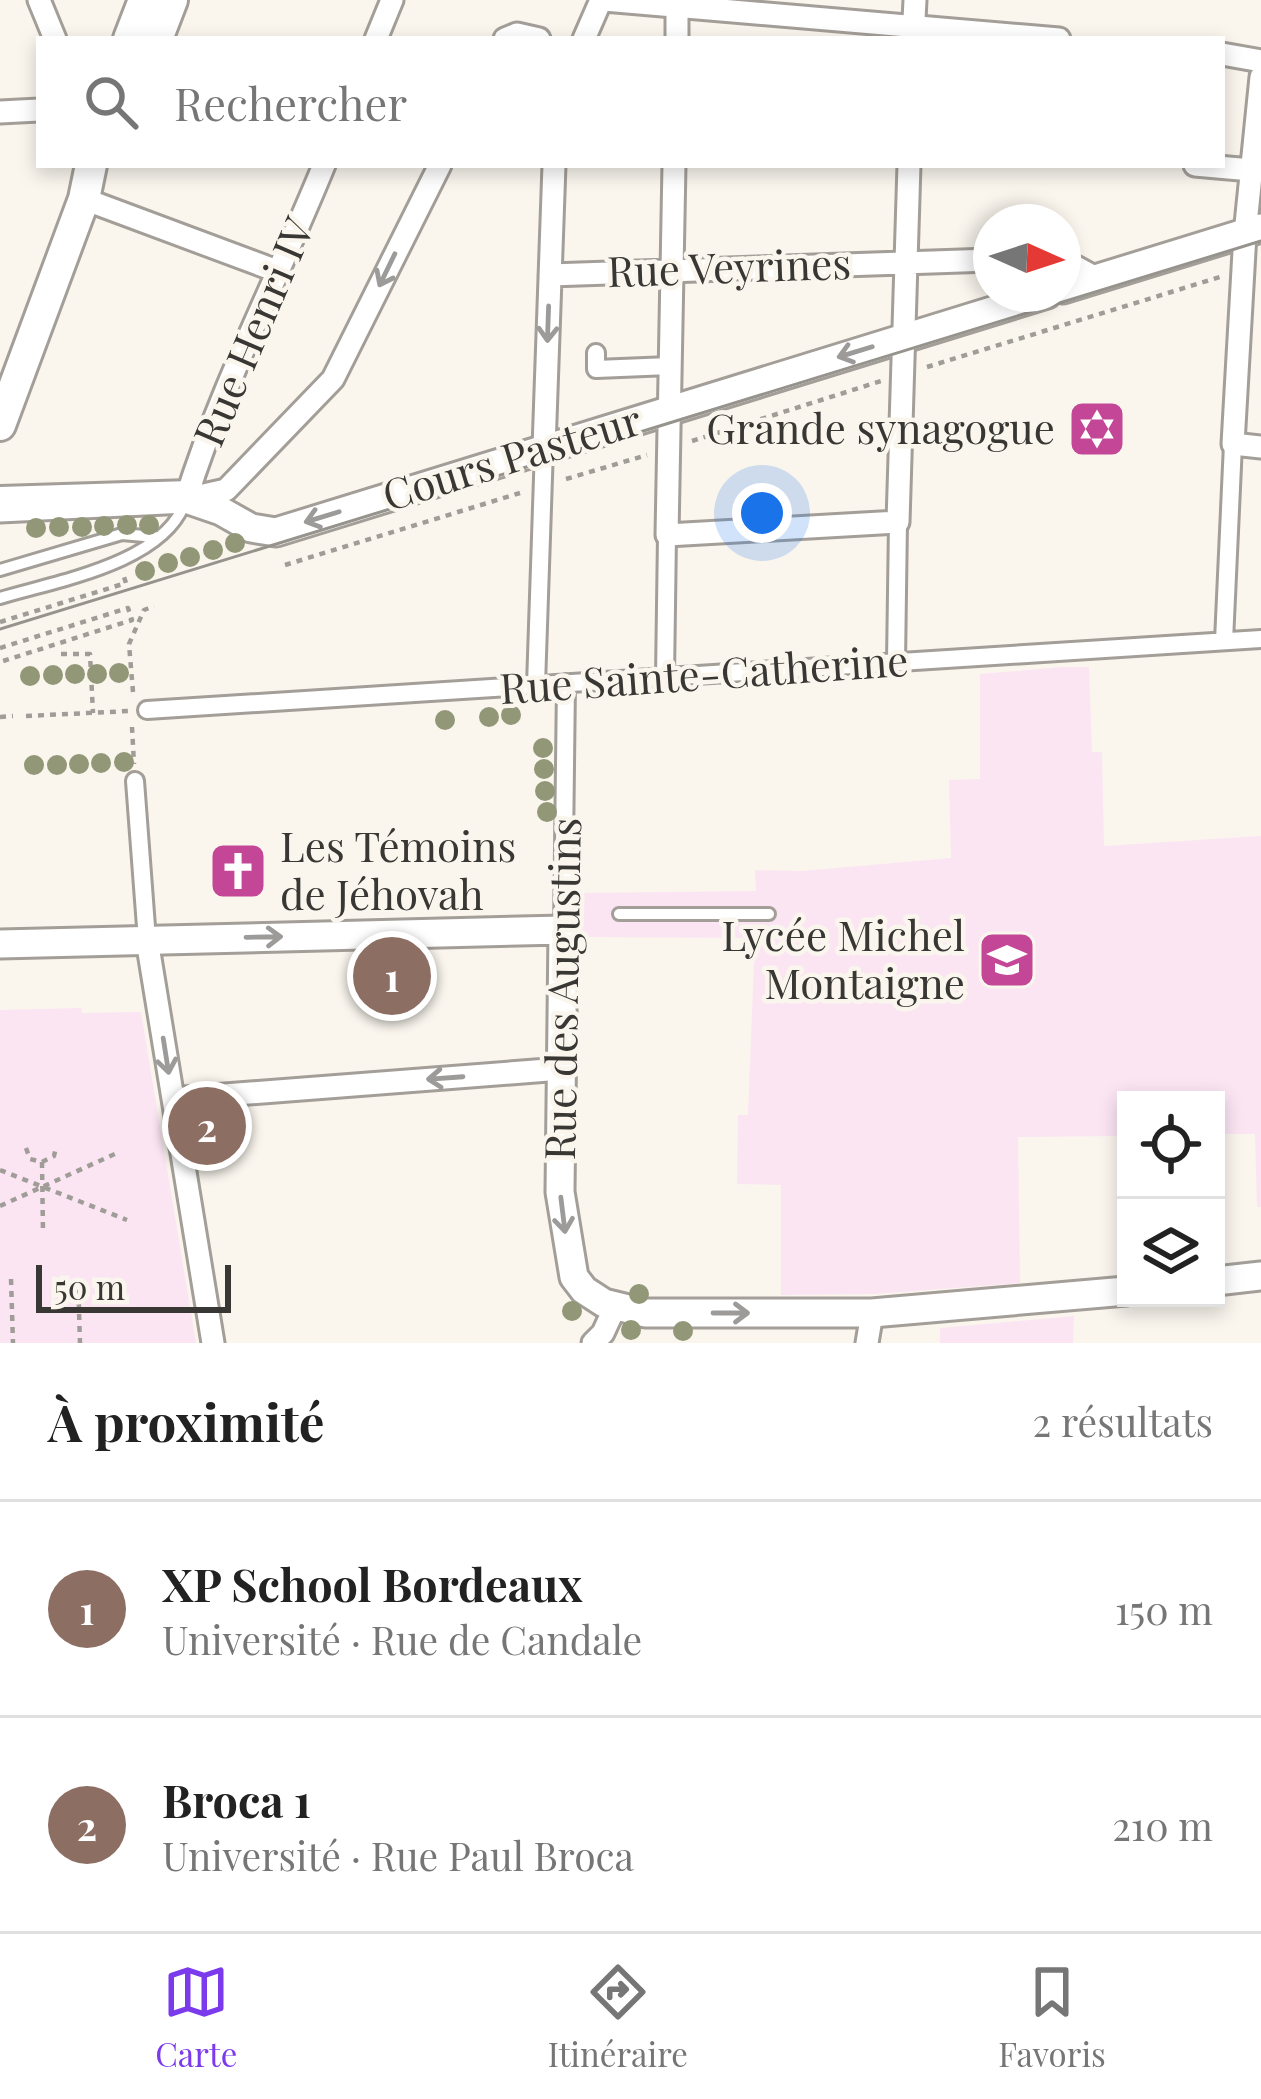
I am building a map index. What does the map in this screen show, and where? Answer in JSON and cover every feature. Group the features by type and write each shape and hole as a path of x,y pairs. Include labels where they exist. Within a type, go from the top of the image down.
{"main road":[{"path":"130,36 144,0"},
{"path":"158,36 172,0"},
{"path":"0,425 84,199 90,168"},
{"path":"84,199 103,168"}],"street":[{"path":"39,0 54,36"},
{"path":"377,36 392,0"},
{"path":"585,36 602,0 913,33 986,36"},
{"path":"913,33 915,0"},
{"path":"677,8 677,36"},
{"path":"1225,55 1261,61"},
{"path":"1224,641 1243,271 1253,231 1251,170 1261,77"},
{"path":"0,112 36,110"},
{"name":"Rue Henri IV","path":"188,492 323,168"},
{"path":"0,508 226,490 333,379 438,168"},
{"path":"536,686 554,168"},
{"path":"664,677 674,168"},
{"path":"896,662 909,168"},
{"path":"1225,168 1251,170"},
{"path":"84,199 277,272"},
{"path":"1081,284 1253,231"},
{"name":"Rue Veyrines","path":"550,274 973,260"},
{"path":"1081,270 1098,279"},
{"name":"Cours Pasteur","path":"188,492 251,528 276,532 987,312"},
{"path":"596,353 596,369 670,366"},
{"path":"1233,444 1261,447"},
{"path":"667,535 898,522"},
{"name":"Rue Sainte-Catherine","path":"139,711 1261,639"},
{"name":"Rue des Augustins","path":"566,683 572,923 560,1192 574,1276 584,1290 615,1306"},
{"path":"135,781 147,940 213,1343"},
{"path":"0,944 572,923"},
{"path":"173,1099 562,1069"},
{"path":"1225,1280 1261,1276"},
{"path":"593,1343 615,1306 645,1313 872,1312 1117,1292"},
{"path":"867,1343 872,1312"}],"lane":[{"path":"0,492 188,492 173,527 129,560 0,598"},
{"path":"0,570 122,534 155,537"},
{"path":"619,914 769,914"}],"path":[{"path":"285,566 1243,271"},
{"path":"130,614 154,606"},
{"path":"0,648 128,608 132,620 0,662"},
{"path":"135,781 139,711 129,644 144,610"},
{"path":"61,654 90,654 93,713"},
{"path":"26,716 139,711"},
{"path":"0,717 13,716"},
{"path":"26,1148 30,1159 42,1162 53,1156 56,1147"},
{"path":"0,1206 117,1153"},
{"path":"42,1162 44,1232"},
{"path":"0,1169 128,1220"},
{"path":"78,1277 80,1343"},
{"path":"11,1279 13,1343"}],"shaded area":[{"name":"Lycée Michel Montaigne","path":"1089,667 1092,752 1102,752 1104,846 1261,836 1261,1207 1257,1207 1255,1134 1225,1134 1225,1091 1117,1091 1117,1136 1018,1137 1020,1283 874,1294 781,1295 781,1185 737,1184 738,1115 748,1115 755,938 582,937 580,893 756,891 755,870 802,871 951,858 949,780 980,779 980,674"},
{"path":"81,1008 82,1013 141,1012 196,1343 0,1343 0,1010"},
{"path":"1074,1316 1073,1343 940,1343 940,1328"}],"tram line":[{"path":"0,629 1261,241"}],"place":[{"name":"Grande synagogue","path":"1097,429"},
{"name":"Les Témoins de Jéhovah","path":"238,871"},
{"name":"Lycée Michel Montaigne","path":"1007,960"},
{"name":"XP School Bordeaux","path":"392,976"},
{"name":"Broca 1","path":"207,1126"}]}
